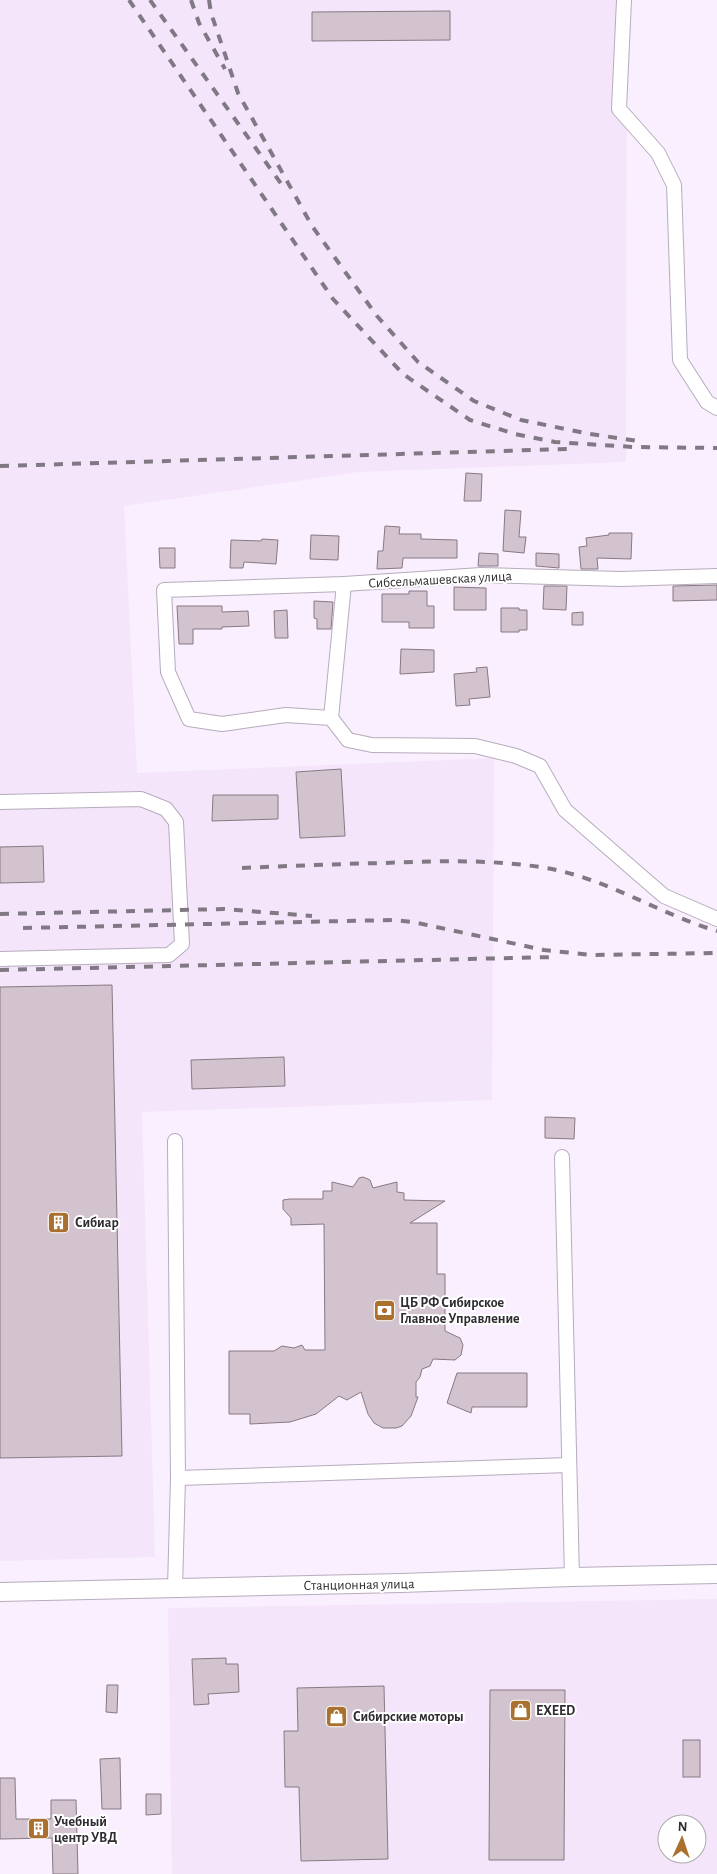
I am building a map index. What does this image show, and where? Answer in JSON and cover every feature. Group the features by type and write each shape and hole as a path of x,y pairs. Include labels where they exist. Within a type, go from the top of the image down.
{"main road":[{"name":"Станционная улица","path":"0,1592 401,1584 572,1577 717,1574"}],"street":[{"path":"624,0 619,109 658,153 674,185 680,360 707,402 717,408"},
{"name":"Сибсельмашевская улица","path":"331,718 286,715 222,724 189,719 168,672 164,590 344,584 481,575 621,579 717,576"},
{"path":"344,584 331,718 348,740 372,745 476,746 516,756 540,766 565,810 591,833 664,896 717,919"},
{"path":"0,802 141,799 166,809 176,822 182,944 169,955 0,959"},
{"path":"175,1141 178,1478 175,1588"},
{"path":"562,1157 572,1577"},
{"path":"178,1478 569,1465"}],"shaded area":[{"path":"0,0 627,0 626,462 359,472 124,506 137,773 494,758 492,1100 142,1112 155,1557 0,1561"},
{"path":"717,1599 717,1874 172,1874 168,1608"}],"building":[{"path":"450,11 450,40 312,41 312,12"},
{"path":"466,473 482,474 481,501 464,501"},
{"path":"505,510 521,511 519,537 526,537 524,553 503,551"},
{"path":"385,526 400,527 399,534 421,534 421,539 457,540 457,558 403,558 402,568 377,569 378,551 383,551"},
{"path":"609,533 632,533 631,559 597,558 598,569 581,569 579,547 587,546 586,538 609,535"},
{"path":"311,535 339,536 338,560 310,559"},
{"path":"262,539 278,540 276,564 244,562 243,568 230,568 231,540 261,541"},
{"path":"159,548 175,548 175,568 160,568"},
{"path":"479,553 498,554 498,566 478,566"},
{"path":"536,553 559,554 559,568 536,566"},
{"path":"717,585 717,600 673,601 673,586"},
{"path":"544,586 567,586 566,610 543,609"},
{"path":"454,587 486,588 486,610 454,610"},
{"path":"409,591 427,591 427,606 434,606 434,628 409,628 409,622 382,622 382,594 409,594"},
{"path":"314,601 333,602 331,629 317,629 317,619 314,618"},
{"path":"177,606 222,606 222,612 248,611 249,626 222,627 222,629 193,629 193,644 179,644"},
{"path":"501,608 527,610 527,630 501,632"},
{"path":"287,610 288,638 275,638 274,611"},
{"path":"583,612 583,625 572,625 572,613"},
{"path":"401,649 434,650 434,672 400,674"},
{"path":"487,667 490,697 469,699 470,705 456,706 454,674 477,672 476,668"},
{"path":"341,769 345,836 300,838 296,772"},
{"path":"213,795 278,795 278,819 212,821"},
{"path":"43,846 44,882 0,883 0,847"},
{"name":"Сибиар","path":"112,985 122,1456 0,1458 0,987"},
{"path":"284,1057 285,1086 192,1089 191,1060"},
{"path":"545,1117 575,1118 574,1139 545,1138"},
{"name":"ЦБ РФ Сибирское Главное Управление","path":"363,1177 370,1180 373,1188 397,1182 397,1192 404,1193 404,1200 445,1201 410,1223 437,1223 437,1274 445,1274 445,1331 460,1338 463,1345 461,1355 455,1360 433,1359 430,1366 422,1369 420,1377 416,1382 416,1397 418,1397 411,1416 402,1426 396,1428 383,1428 374,1423 368,1414 361,1392 347,1400 339,1396 316,1414 290,1422 250,1424 250,1414 229,1414 229,1351 274,1351 282,1346 294,1348 302,1345 305,1350 325,1350 324,1224 291,1225 291,1218 283,1209 283,1200 323,1199 323,1191 332,1191 332,1182 353,1187 359,1178"},
{"path":"457,1373 527,1373 527,1407 472,1407 471,1413 447,1403"},
{"path":"226,1658 226,1664 238,1664 239,1692 208,1694 209,1704 194,1705 192,1659"},
{"path":"107,1685 118,1685 117,1713 106,1712"},
{"path":"384,1686 388,1859 301,1861 299,1787 285,1787 284,1731 298,1731 297,1688"},
{"path":"490,1690 565,1690 564,1860 489,1860"},
{"path":"683,1740 700,1740 700,1777 683,1777"},
{"path":"120,1758 121,1809 102,1809 100,1759"},
{"name":"Учебный центр УВД","path":"0,1778 15,1778 16,1819 51,1819 51,1800 76,1800 78,1874 53,1874 52,1838 0,1839"},
{"path":"146,1794 161,1794 161,1814 146,1815"}],"railway":[{"path":"129,0 333,299 403,374 470,420 515,434 555,442 633,447 717,448"},
{"path":"150,0 282,185"},
{"path":"191,0 199,23 225,69"},
{"path":"209,0 211,13 238,93 312,226 377,316 418,362 474,401 521,420 590,434 638,441"},
{"path":"0,466 567,449"},
{"path":"242,868 444,861 526,865 568,873 590,880 695,924 717,931"},
{"path":"0,914 224,909 312,916"},
{"path":"23,928 392,920 413,922 544,950 592,955 717,953"},
{"path":"0,970 555,957"}],"place":[{"name":"Сибиар","path":"59,1222"},
{"name":"ЦБ РФ Сибирское Главное Управление","path":"384,1310"},
{"name":"EXEED","path":"520,1710"},
{"name":"Сибирские моторы","path":"337,1716"},
{"name":"Учебный центр УВД","path":"38,1829"}]}
